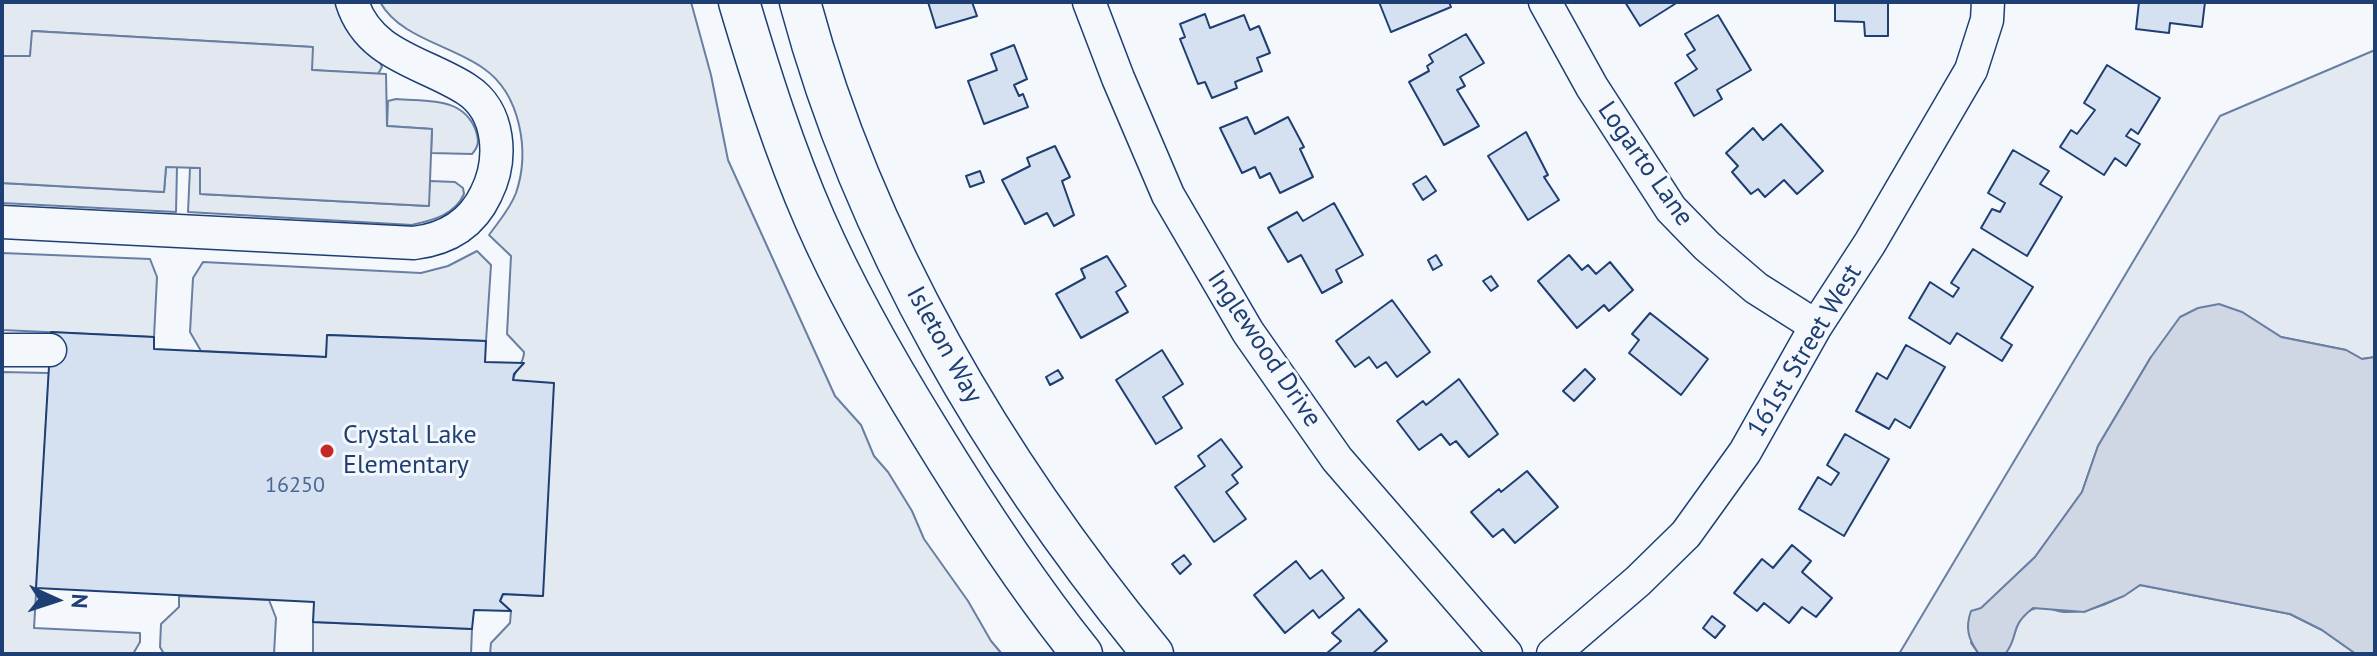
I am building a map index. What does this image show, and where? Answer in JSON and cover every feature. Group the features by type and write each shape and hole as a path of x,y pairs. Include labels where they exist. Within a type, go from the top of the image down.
{"main road":[{"path":"739,2 782,138 815,221 870,334 958,478 1044,606 1082,654"},
{"name":"Isleton Way","path":"800,2 819,70 850,155 911,287 968,389 1036,499 1153,654"}],"street":[{"path":"2,222 414,243 446,235 461,227 479,207 495,172 497,148 488,116 481,102 469,90 412,64 380,43 364,26 352,2"},
{"name":"Inglewood Drive","path":"1089,2 1168,195 1248,332 1337,459 1506,654"},
{"name":"Logarto Lane","path":"1545,2 1592,87 1671,209 1707,246 1756,288 1816,326"},
{"name":"161st Street West","path":"1553,654 1638,581 1686,534 1745,452 1816,326 1870,243 1971,70 1987,20 1988,2"},
{"path":"2,350 50,350"}],"shaded area":[{"path":"2,2 335,2 345,24 382,67 378,74 311,70 312,47 33,31 30,57 2,56"},
{"path":"380,2 691,2 711,75 728,160 835,396 861,425 874,456 888,472 912,511 924,539 1002,654 490,654 491,643 510,623 511,611 500,601 503,594 542,596 513,380 524,352 507,334 511,256 489,235 516,193 522,142 514,108 496,79 470,60 413,33 389,14"},
{"path":"32,31 313,47 312,70 386,74 387,126 432,129 429,206 200,194 200,168 166,167 164,192 2,183 2,56 30,56"},
{"path":"2375,50 2375,357 2362,359 2346,350 2281,337 2242,312 2151,357 2098,446 2082,492 2035,557 1981,609 1971,643 1979,654 1899,654 2220,116"},
{"path":"388,101 443,103 462,112 470,120 478,138 472,154 431,153 432,129 387,126"},
{"path":"166,167 177,167 176,212 2,203 2,183 164,192"},
{"path":"190,168 201,168 201,194 428,206 430,181 455,182 463,188 464,194 449,212 412,225 188,212"},
{"path":"477,251 491,265 486,341 328,335 326,357 201,351 190,332 193,278 203,262 421,273 448,266"},
{"path":"2,253 150,259 157,277 154,337 2,330"},
{"path":"2219,304 2242,312 2281,337 2346,350 2362,359 2375,357 2375,654 2356,654 2322,630 2290,614 2140,585 2124,596 2084,612 2033,608 2017,626 2006,653 1979,654 1969,633 1971,611 1981,608 2035,557 2082,492 2098,446 2151,357 2180,317 2198,308"},
{"path":"2,372 49,373 34,628 140,633 140,642 133,654 2,654"},
{"path":"2140,585 2290,614 2322,630 2356,654 2003,654 2021,618 2033,609 2044,607 2064,612 2094,608"},
{"path":"179,596 269,600 276,618 274,654 164,654 160,647 161,624 179,607"},
{"path":"313,622 472,629 471,654 313,654"}],"building":[{"path":"928,2 972,2 977,16 936,28"},
{"path":"1379,2 1449,2 1451,7 1391,32"},
{"path":"1625,2 1678,2 1640,26"},
{"path":"1835,2 1888,2 1888,36 1865,36 1864,22 1835,21"},
{"path":"2139,2 2205,2 2202,27 2170,23 2169,33 2136,29"},
{"path":"1205,14 1210,28 1244,15 1250,30 1259,26 1270,53 1257,58 1262,71 1235,82 1237,88 1212,98 1205,82 1198,84 1180,39 1185,37 1180,24"},
{"path":"1718,15 1751,70 1717,90 1722,99 1694,116 1675,83 1697,69 1687,55 1695,50 1685,34"},
{"path":"1466,34 1484,63 1460,77 1465,86 1457,90 1479,126 1444,145 1409,82 1429,71 1427,66 1433,62 1429,55"},
{"path":"1014,45 1027,79 1014,85 1019,96 1023,94 1028,107 984,124 968,81 997,70 991,54"},
{"path":"2107,65 2160,98 2138,134 2131,129 2126,136 2140,144 2126,166 2115,158 2104,175 2060,147 2071,130 2077,134 2095,110 2084,103"},
{"path":"1247,117 1255,134 1288,117 1304,147 1300,149 1313,177 1280,193 1270,173 1260,178 1255,167 1242,173 1220,128"},
{"path":"1781,124 1823,171 1797,194 1784,180 1765,197 1758,189 1751,194 1732,172 1738,166 1726,153 1753,128 1763,140"},
{"path":"1526,132 1548,175 1544,177 1559,200 1528,220 1488,156"},
{"path":"1055,146 1070,177 1062,181 1074,215 1054,226 1047,213 1025,224 1002,180 1030,166 1027,158"},
{"path":"2013,150 2049,171 2040,184 2062,197 2027,256 1981,228 1992,209 2000,212 2005,203 1988,193"},
{"path":"980,171 984,182 970,187 966,176"},
{"path":"1426,176 1436,191 1423,200 1413,184"},
{"path":"1334,203 1363,255 1336,270 1342,282 1322,293 1301,255 1288,262 1268,228 1297,212 1303,221"},
{"path":"1973,249 2033,287 2001,338 2012,345 2002,361 1957,333 1950,344 1909,318 1930,282 1953,297 1959,288 1951,283"},
{"path":"1436,255 1442,265 1433,270 1428,260"},
{"path":"1569,255 1582,270 1588,265 1596,274 1610,262 1633,290 1609,311 1604,305 1577,328 1538,281"},
{"path":"1107,256 1126,286 1116,292 1128,312 1081,338 1056,294 1085,278 1081,269"},
{"path":"1491,276 1498,286 1491,291 1483,281"},
{"path":"1392,300 1430,352 1397,377 1386,362 1377,368 1369,357 1355,367 1336,341"},
{"path":"1650,313 1708,359 1681,395 1629,353 1639,340 1632,334"},
{"path":"51,332 154,337 154,349 326,357 327,335 486,341 485,362 524,363 514,374 513,380 554,383 543,596 503,594 500,601 511,611 474,610 472,629 313,622 314,602 36,588"},
{"path":"1906,345 1945,367 1910,428 1895,419 1889,429 1856,411 1877,373 1887,379"},
{"path":"1162,350 1183,384 1163,397 1182,428 1156,444 1116,380"},
{"path":"1585,369 1595,379 1574,401 1563,391"},
{"path":"1058,370 1063,378 1050,385 1046,377"},
{"path":"1459,379 1498,434 1469,457 1456,441 1450,445 1441,434 1419,450 1397,421 1423,401 1426,405"},
{"path":"1845,434 1889,459 1844,536 1799,509 1818,477 1831,485 1839,473 1827,465"},
{"path":"1221,439 1242,467 1232,475 1238,483 1226,492 1246,519 1214,542 1175,487 1205,466 1198,456"},
{"path":"1527,471 1558,507 1515,543 1503,529 1493,537 1471,512"},
{"path":"1792,545 1811,561 1802,572 1832,598 1816,617 1802,607 1789,623 1764,603 1757,611 1734,593 1762,559 1773,568"},
{"path":"1184,555 1191,564 1180,574 1172,564"},
{"path":"1296,561 1310,579 1322,570 1344,598 1319,618 1313,610 1285,633 1254,595"},
{"path":"1359,609 1387,641 1372,654 1326,654 1341,641 1332,633"},
{"path":"1712,616 1725,626 1715,638 1703,628"}],"place":[{"name":"Crystal Lake Elementary","path":"327,451"}]}
